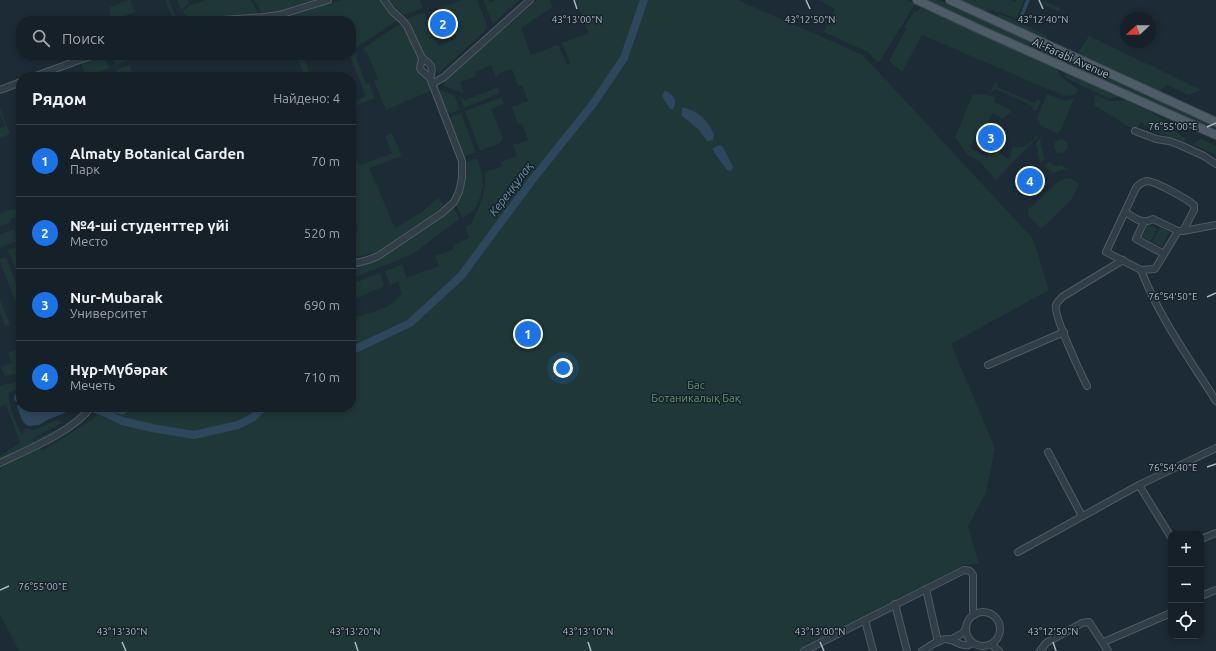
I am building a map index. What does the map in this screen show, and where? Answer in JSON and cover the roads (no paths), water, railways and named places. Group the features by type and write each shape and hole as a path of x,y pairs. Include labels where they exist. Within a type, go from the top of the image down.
{"main road":[{"name":"Al-Farabi Avenue","path":"917,0 1216,135"},
{"name":"Al-Farabi Avenue","path":"950,0 1216,122"}],"street":[{"path":"272,16 328,0"},
{"path":"384,0 392,11 407,26 422,58 432,66 431,81"},
{"path":"431,81 444,77 530,0"},
{"path":"356,263 368,260 383,253 448,209 456,198 462,178 462,161 431,81 420,68 422,58"},
{"path":"47,72 79,60"},
{"path":"0,90 16,84"},
{"path":"1136,131 1156,139 1169,141 1180,145 1204,156 1216,164"},
{"path":"1149,181 1158,184 1194,205 1194,210 1155,269 1141,270 1106,252 1125,212 1138,185 1149,181"},
{"path":"1125,212 1144,222 1148,222 1153,219 1180,231 1216,225"},
{"path":"1144,222 1136,239 1164,254"},
{"path":"1087,386 1064,332 1056,310 1056,304 1062,297 1124,260"},
{"path":"1141,270 1148,289 1159,311 1216,401"},
{"path":"988,365 1064,332"},
{"path":"0,463 66,430 87,412"},
{"path":"1018,552 1139,485 1216,448"},
{"path":"1048,452 1082,516"},
{"path":"1139,485 1168,532"},
{"path":"1204,538 1216,533"},
{"path":"804,651 964,570 971,571 972,575 974,615"},
{"path":"926,589 938,642"},
{"path":"1204,595 1216,590"},
{"path":"895,604 907,651"},
{"path":"950,640 963,633 968,620 979,612 988,613 996,618 999,622 1001,630 999,636 992,644 983,646 973,643 968,637 966,628"},
{"path":"1106,640 1168,614"},
{"path":"865,620 873,651"},
{"path":"1040,651 1046,643 1082,622 1089,622 1108,651"},
{"path":"922,651 947,639 963,645 973,643"},
{"path":"992,644 999,651"}],"water":[{"path":"1026,0 1030,0 1022,19 1019,18"},
{"path":"664,91 669,93 674,98 675,103 673,109 670,109 662,96"},
{"path":"682,107 693,111 705,120 714,134 713,140 707,141 699,130 681,115"},
{"path":"720,145 723,147 733,167 731,171 727,170 714,152 713,148"},
{"path":"19,412 66,412 39,425 29,426 22,420"},
{"path":"113,412 127,412 123,415"}],"waterway":[{"name":"Кереңқұлақ","path":"356,349 410,323 461,276 532,180 593,104 624,58 644,0"},
{"name":"Кереңқұлақ","path":"103,412 122,421 194,435 238,425 252,418 259,412"}],"place":[{"name":"№4-ші студенттер үйі","path":"443,24"},
{"name":"Nur-Mubarak","path":"991,138"},
{"name":"Нұр-Мүбәрак","path":"1030,181"},
{"name":"Almaty Botanical Garden","path":"528,334"}],"park label":[{"name":"Бас Ботаникалық Бақ","path":"696,391"}]}
